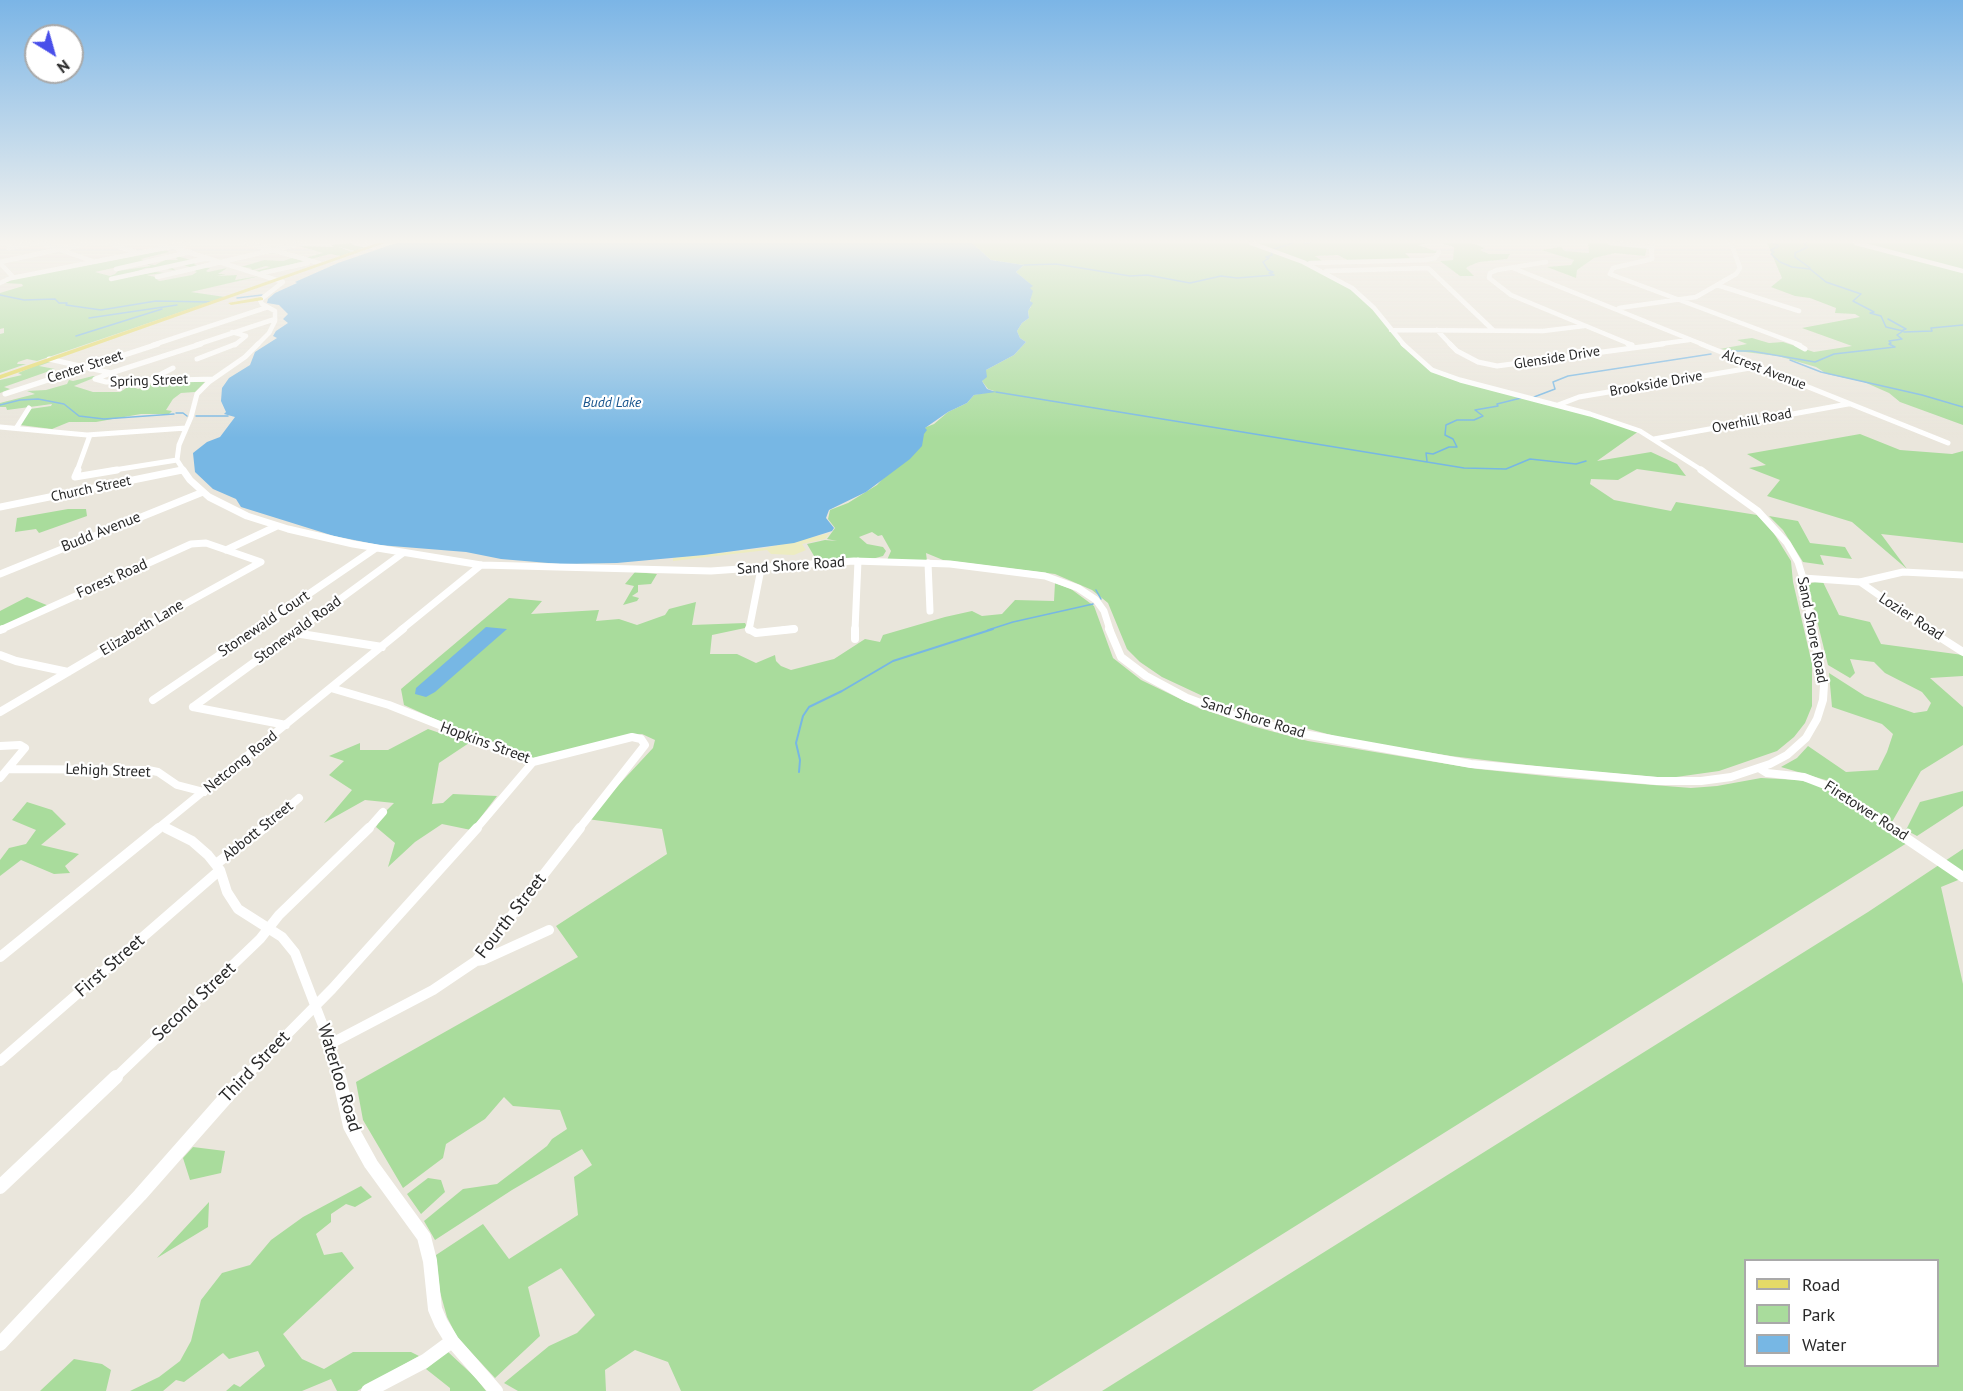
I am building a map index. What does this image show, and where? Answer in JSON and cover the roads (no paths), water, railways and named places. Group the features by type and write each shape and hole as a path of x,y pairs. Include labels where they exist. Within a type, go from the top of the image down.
{"main road":[{"path":"0,377 49,358 201,308"},
{"path":"198,309 205,308"}],"street":[{"name":"Center Street","path":"4,394 265,308"},
{"path":"90,435 75,477 177,460 179,445 198,393 271,332 275,310 270,308"},
{"name":"Sand Shore Road","path":"177,460 182,470 203,492 231,509 280,527 376,548 481,565 661,571 761,569 858,561 928,563 1032,574 1063,581 1085,592 1097,602 1105,615 1118,651 1127,662 1146,676 1177,693 1226,713 1298,733 1465,763 1657,782 1717,779 1759,768 1788,754 1806,738 1817,719 1823,700 1823,673 1798,562 1787,543 1763,516 1726,486 1654,439 1617,422 1432,370 1412,353 1372,308"},
{"path":"1470,308 1493,330"},
{"path":"1542,308 1634,346"},
{"path":"1617,309 1624,308"},
{"path":"1699,308 1800,345 1805,349"},
{"path":"1789,308 1799,311"},
{"name":"Alcrest Avenue","path":"1617,309 1948,443"},
{"path":"111,373 275,319"},
{"path":"1391,330 1551,330 1585,326"},
{"name":"Glenside Drive","path":"1437,330 1457,351 1481,363 1497,366 1689,340"},
{"path":"197,359 232,347 246,336 231,332"},
{"name":"Spring Street","path":"49,358 111,373"},
{"name":"Brookside Drive","path":"1558,405 1570,399 1756,367"},
{"path":"148,381 173,368"},
{"name":"Spring Street","path":"111,373 95,380 111,383 213,379"},
{"name":"Overhill Road","path":"1654,439 1849,404"},
{"path":"18,427 29,408"},
{"path":"1,428 18,427 90,435 186,428"},
{"name":"Church Street","path":"0,507 182,470"},
{"name":"Budd Avenue","path":"0,574 203,492"},
{"path":"230,551 280,527"},
{"name":"Forest Road","path":"0,630 184,547 202,543 230,551"},
{"name":"Stonewald Court","path":"153,700 376,548"},
{"name":"Elizabeth Lane","path":"0,712 182,604 261,563 230,551"},
{"name":"Stonewald Road","path":"286,724 192,708 403,553"},
{"path":"855,639 858,561"},
{"path":"928,563 930,611"},
{"name":"Netcong Road","path":"0,957 481,565"},
{"path":"761,569 750,632 794,629"},
{"path":"1803,578 1860,582 1878,576 1903,573 1963,575"},
{"name":"Lozier Road","path":"1860,582 1963,652"},
{"path":"295,633 382,647"},
{"path":"0,655 16,661 68,672"},
{"name":"Hopkins Street","path":"331,688 389,705 532,762 628,738 641,739"},
{"name":"Fourth Street","path":"330,1044 434,990 476,961 645,747 645,742 641,739"},
{"path":"0,746 24,746 24,750 0,778"},
{"name":"Third Street","path":"0,1344 140,1195 252,1068 316,1005 457,851 532,762"},
{"name":"Firetower Road","path":"1759,768 1767,773 1804,777 1835,789 1963,877"},
{"name":"Lehigh Street","path":"9,769 148,770 158,772 177,784 204,792"},
{"name":"Abbott Street","path":"218,867 299,798"},
{"name":"Second Street","path":"0,1187 222,976 279,915 383,812"},
{"name":"Waterloo Road","path":"163,826 192,841 218,867 227,892 238,909 282,937 294,953 330,1044 350,1126 371,1164 424,1237 430,1261 435,1309 452,1341 496,1391"},
{"name":"First Street","path":"0,1061 218,867"},
{"path":"476,961 483,960 549,930"},
{"path":"368,1391 425,1361 452,1341"}],"water":[{"name":"Budd Lake","path":"282,308 1030,308 1029,318 1017,331 1020,338 1026,342 1014,355 986,370 987,377 982,381 987,389 996,392 974,395 967,403 948,412 925,428 927,430 922,446 910,459 866,492 829,510 826,518 834,528 832,531 794,543 704,555 617,563 560,564 501,559 466,552 379,545 334,536 241,507 236,499 213,489 195,472 193,453 207,442 220,437 235,417 224,414 226,412 221,401 222,388 229,378 250,365 255,352 277,338 273,336 276,331 288,323 283,319 288,314"},
{"path":"486,627 507,629 435,692 426,697 415,694 416,688"}],"waterway":[{"path":"86,308 101,310 114,308"},
{"path":"89,318 157,308"},
{"path":"1730,351 1751,351 1815,362 1834,354 1895,347 1889,344 1891,343 1889,341 1902,339 1897,335 1903,331 1886,327 1881,316 1870,313 1874,312 1866,308"},
{"path":"76,336 162,309"},
{"path":"1888,319 1906,329 1903,330"},
{"path":"1904,332 1932,331 1931,328 1963,325"},
{"path":"1534,397 1555,389 1553,382 1568,376 1711,354"},
{"path":"1790,360 1821,372 1922,395 1963,407"},
{"path":"996,392 1464,468 1506,469 1530,459 1576,464 1586,461"},
{"path":"1427,461 1426,453 1433,454 1449,447 1457,447 1453,439 1445,435 1446,425 1457,420 1474,420 1483,416 1475,410 1498,406 1497,404 1521,398"},
{"path":"0,405 20,400 38,399 64,404 79,416 104,419 174,414"},
{"path":"176,413 183,413 187,416"},
{"path":"196,416 228,416"},
{"path":"1096,590 1101,599"},
{"path":"988,630 1093,604"},
{"path":"799,772 800,760 796,743 803,716 809,707 842,691 893,661 993,629"}]}
